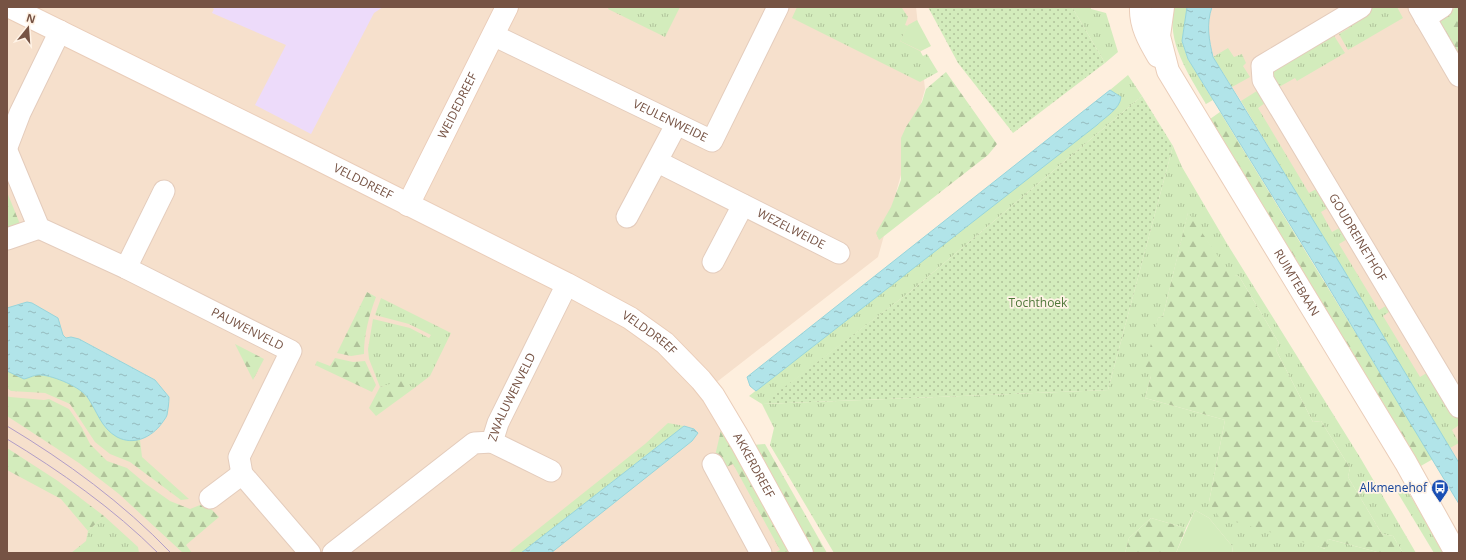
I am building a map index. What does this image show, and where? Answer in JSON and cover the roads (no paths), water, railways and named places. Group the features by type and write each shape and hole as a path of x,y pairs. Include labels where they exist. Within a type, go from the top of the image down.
{"street":[{"name":"VELDDREEF","path":"10,7 568,284 630,318 665,343 701,380"},
{"name":"WEIDEDREEF","path":"408,205 507,7"},
{"name":"VEULENWEIDE","path":"493,36 712,141 778,7"},
{"path":"1141,7 1140,13 1146,36 1168,71"},
{"name":"RUIMTEBAAN","path":"1163,7 1159,36 1168,71 1406,463 1456,553"},
{"name":"GOUDREINETHOF","path":"1361,7 1262,66 1263,80 1459,407"},
{"path":"1429,11 1459,76"},
{"path":"7,147 20,112 60,31"},
{"path":"627,218 658,162 676,125"},
{"path":"7,150 39,228 7,239"},
{"name":"WEZELWEIDE","path":"658,162 839,253"},
{"path":"126,268 164,191"},
{"path":"714,262 743,205"},
{"name":"PAUWENVELD","path":"39,228 126,268 291,351 239,457 242,474"},
{"name":"ZWALUWENVELD","path":"333,553 474,443 492,442 498,423 568,284"},
{"name":"AKKERDREEF","path":"701,380 713,396 741,442 802,553"},
{"path":"492,442 551,471"},
{"path":"713,464 761,553"},
{"path":"210,498 242,474 310,553"}],"water":[{"path":"1187,7 1212,7 1209,20 1209,38 1213,57 1342,267 1459,463 1459,504 1323,278 1188,59 1182,41"},
{"path":"1110,90 1121,97 1120,101 1115,109 1097,125 756,391 750,386 747,377"},
{"path":"27,302 32,303 58,318 63,335 66,338 71,337 79,339 155,380 169,397 167,415 158,428 142,439 130,441 123,440 107,429 88,398 80,390 60,380 46,376 37,375 24,379 7,371 7,308"},
{"path":"684,426 694,429 698,433 692,441 551,553 521,553"}],"tram line":[{"path":"7,426 94,484 134,517 171,553"},
{"path":"7,439 47,464 105,506 158,553"}],"place":[{"name":"Alkmenehof","path":"1440,503"}],"park label":[{"name":"Tochthoek","path":"1038,303"}]}
